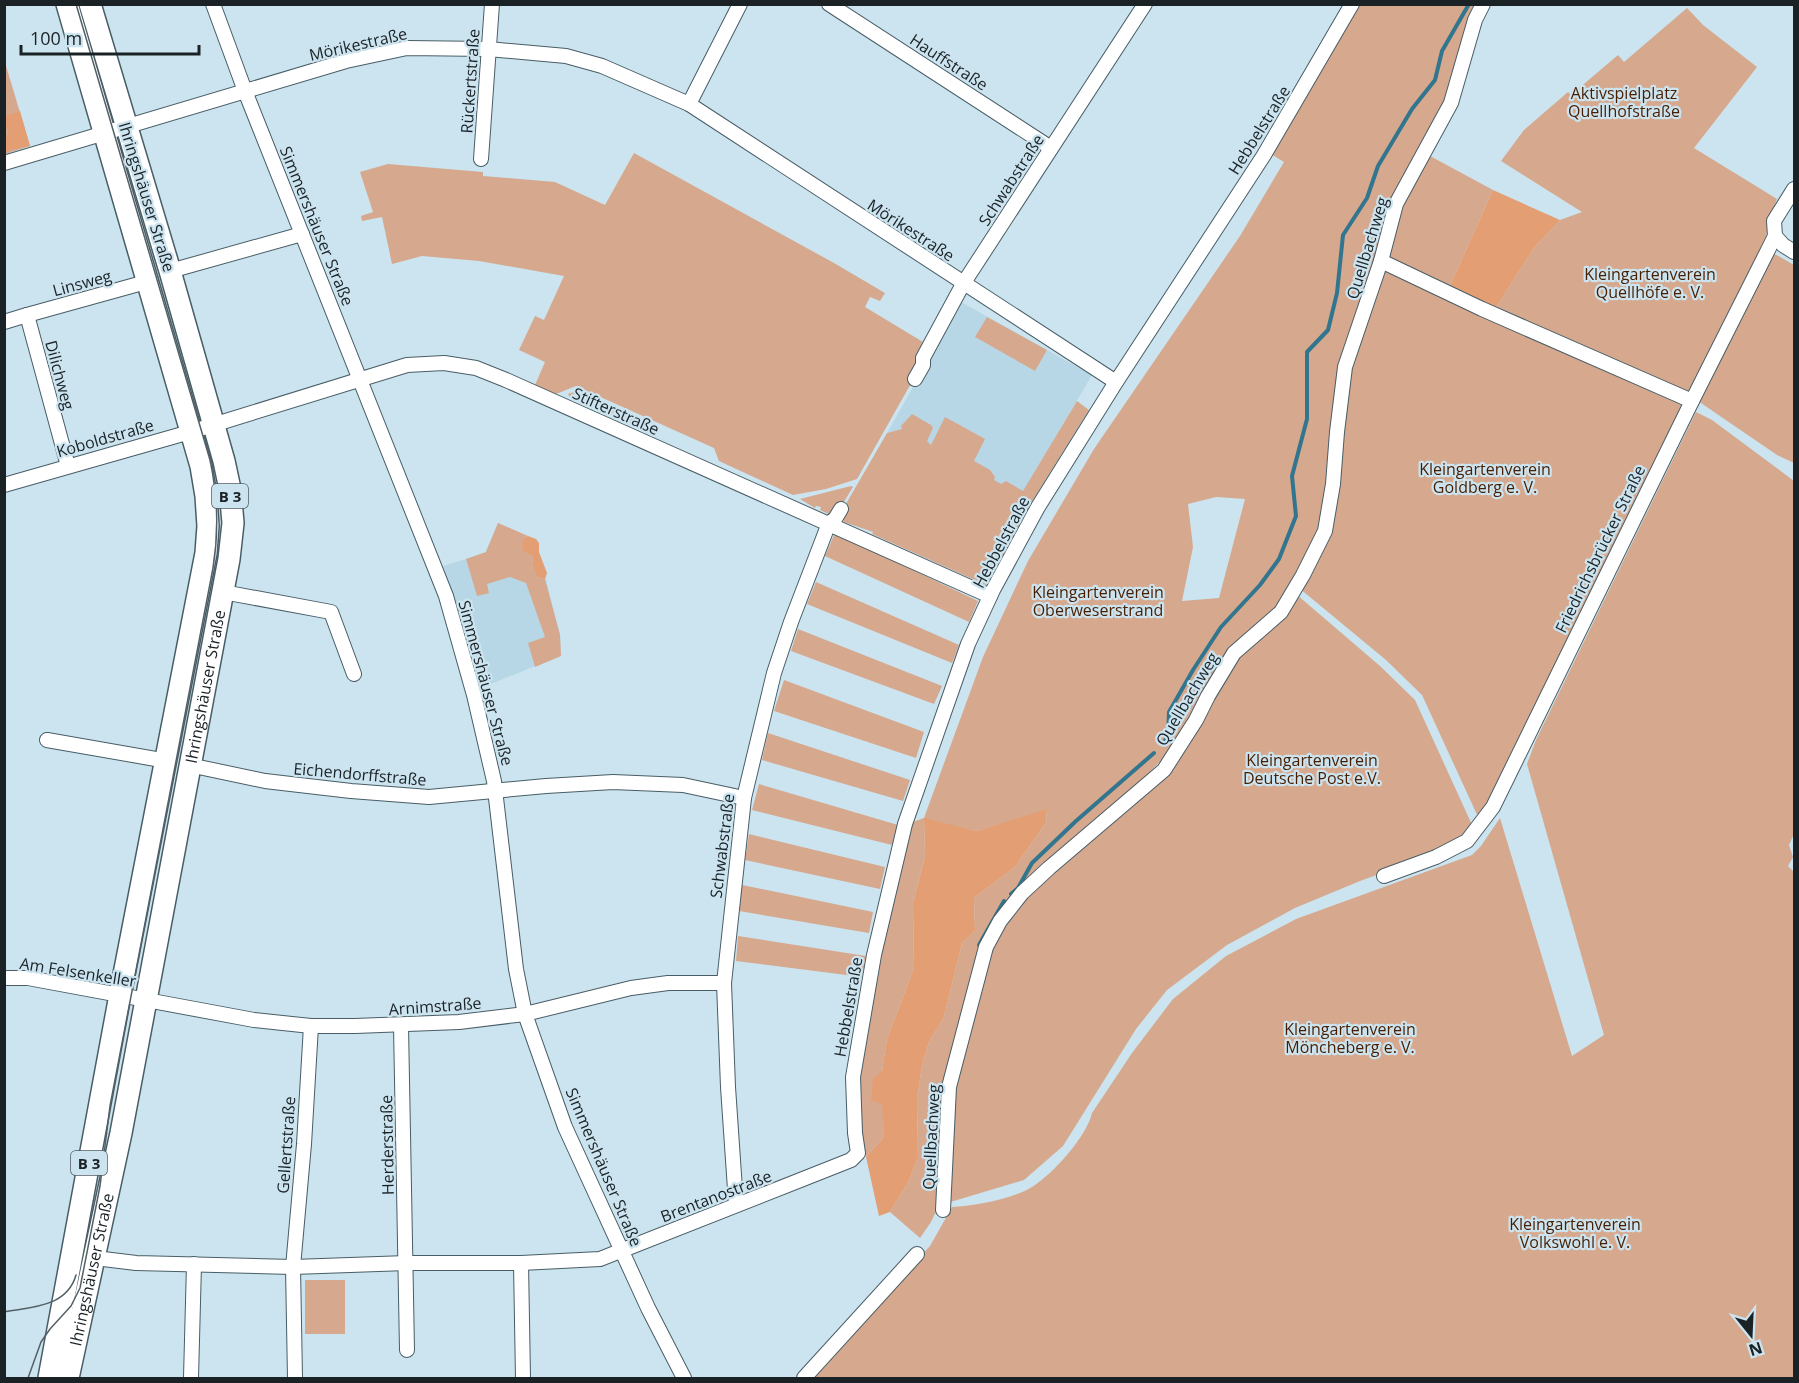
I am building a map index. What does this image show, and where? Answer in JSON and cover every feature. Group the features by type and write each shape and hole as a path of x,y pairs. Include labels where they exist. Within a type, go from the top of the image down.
{"main road":[{"name":"Ihringshäuser Straße","path":"49,1378 120,995 197,605 206,553 208,525 201,466 66,4"},
{"name":"Ihringshäuser Straße","path":"68,1378 95,1258 146,999 223,592 233,523 230,489 214,424 90,4"}],"street":[{"name":"Rückertstraße","path":"481,159 492,4"},
{"path":"689,104 740,4"},
{"name":"Hauffstraße","path":"829,4 1051,148"},
{"name":"Hebbelstraße","path":"850,1160 858,1153 852,1077 874,955 898,845 952,686 990,596 1038,507 1116,382 1264,155 1352,4"},
{"name":"Quellbachweg","path":"944,1210 949,1087 986,947 1000,921 1022,893 1164,770 1196,720 1229,660 1281,612 1325,531 1334,484 1337,432 1345,367 1381,261 1396,204 1451,103 1474,20 1483,4"},
{"name":"Simmershäuser Straße","path":"213,5 446,596 474,695 496,790 516,969 525,1014 565,1127 648,1308 684,1378"},
{"name":"Schwabstraße","path":"915,379 923,365 923,358 963,284 1140,6"},
{"name":"Mörikestraße","path":"4,163 346,61 407,48 488,49 566,56 602,66 689,104 1116,382"},
{"name":"Friedrichsbrücker Straße","path":"1384,876 1436,857 1467,841 1493,807 1775,236 1774,221 1794,189"},
{"path":"170,271 302,234"},
{"path":"1775,236 1794,252"},
{"path":"1381,261 1482,309 1692,401"},
{"name":"Linsweg","path":"27,315 146,282"},
{"path":"4,322 27,315"},
{"name":"Dilichweg","path":"27,315 68,466"},
{"name":"Stifterstraße","path":"214,424 407,365 444,363 476,368 990,596"},
{"name":"Koboldstraße","path":"4,485 214,424"},
{"name":"Schwabstraße","path":"736,1204 724,983 744,798 774,673 791,622 829,523 842,509"},
{"path":"223,592 331,612 354,674"},
{"path":"47,740 167,760"},
{"name":"Eichendorffstraße","path":"189,765 265,781 429,797 613,782 682,785 744,798"},
{"name":"Am Felsenkeller","path":"4,978 28,978 146,999"},
{"name":"Arnimstraße","path":"146,999 254,1020 311,1026 401,1026 525,1014 631,988 668,983 724,983"},
{"name":"Gellertstraße","path":"293,1267 304,1144 311,1026"},
{"name":"Herderstraße","path":"401,1026 406,1263"},
{"name":"Brentanostraße","path":"95,1258 136,1263 293,1267 406,1263 521,1263 600,1259 850,1160"},
{"path":"804,1378 917,1254"},
{"path":"406,1263 407,1350"},
{"path":"521,1263 523,1378"},
{"path":"191,1378 194,1264"},
{"path":"293,1267 295,1378"}],"shaded area":[{"path":"20,111 30,146 10,150 5,154 5,139 9,131 5,126 5,116"},
{"path":"1493,190 1560,220 1534,248 1495,309 1449,288"},
{"path":"961,302 1092,375 1021,496 902,429 887,433"},
{"path":"498,523 545,576 560,635 561,656 480,688 464,628 443,566 485,553"},
{"path":"528,536 539,543 539,552 547,573 545,579 537,577 532,564 533,557 524,552 522,546 524,538"},
{"path":"1047,809 1046,823 1014,868 974,898 975,931 962,943 944,1017 929,1042 922,1066 917,1099 918,1157 909,1181 890,1212 879,1216 866,1157 884,1137 882,1104 871,1100 873,1079 882,1071 887,1039 914,968 913,903 925,857 924,818 977,831"}],"green space":[{"name":"Kleingartenverein Oberweserstrand","path":"1359,5 1479,5 1446,97 1384,216 1378,248 1341,366 1321,531 1277,612 1229,653 1168,753 1131,792 1007,905 944,1086 940,1203 920,1238 890,1212 909,1181 918,1157 917,1099 922,1066 929,1042 944,1017 962,943 975,931 974,898 1014,868 1046,823 1047,810 977,831 924,819 925,857 913,903 914,968 887,1039 882,1071 884,1137 866,1157 862,1139 859,1086 876,981 910,823 924,818 983,657 1028,561 1094,449 1240,236 1284,162 1271,154","holes":["1216,497 1245,499 1219,598 1182,601 1193,547 1188,504"]},
{"name":"Aktivspielplatz Quellhofstraße","path":"1687,8 1703,25 1757,67 1694,148 1777,199 1769,219 1764,249 1690,395 1495,309 1534,248 1560,220 1582,212 1501,161 1524,130 1568,92 1571,95 1618,55 1624,62"},
{"path":"4,59 30,146 5,154 4,154"},
{"path":"634,153 885,293 880,301 870,297 865,307 923,342 916,357 922,364 857,479 826,489 793,495 719,461 714,448 576,386 556,394 535,385 545,362 519,350 535,316 544,320 564,276 479,261 422,256 392,264 382,217 362,221 361,216 373,212 360,172 388,164 483,172 483,176 555,182 605,205"},
{"path":"1430,156 1493,190 1449,288 1389,259 1392,232 1398,213"},
{"name":"Kleingartenverein Quellhöfe e. V.","path":"1773,253 1794,265 1794,463 1777,455 1698,401"},
{"name":"Kleingartenverein Goldberg e. V.","path":"1382,270 1684,406 1490,805 1479,819 1422,695 1386,660 1299,588 1327,532 1349,369"},
{"path":"987,317 1047,350 1035,371 975,337"},
{"path":"574,392 652,427 650,432 569,396 568,394"},
{"path":"1077,401 1089,410 1031,503 986,585 872,534 873,532 844,522 843,509 887,433 902,429 901,426 912,414 933,428 927,441 931,445 945,417 985,439 974,461 990,470 995,477 994,480 1001,484 1006,481 1023,491"},
{"path":"1696,412 1712,420 1794,481 1794,834 1789,845 1793,857 1788,866 1794,872 1794,1378 810,1378 930,1246 952,1207 1015,1195 1032,1187 1059,1164 1076,1143 1092,1113 1132,1053 1173,999 1226,956 1296,919 1472,855 1500,818 1572,1056 1604,1035 1527,764 1536,740"},
{"path":"853,487 842,505 831,515 820,510 821,507 816,506 815,508 800,499"},
{"path":"498,523 528,536 524,538 524,552 533,557 532,564 537,577 545,579 560,635 561,656 535,667 528,643 545,637 526,583 510,577 487,584 489,593 477,596 466,559 486,552"},
{"path":"835,533 978,601 969,622 825,556"},
{"path":"816,582 959,645 952,663 807,604"},
{"name":"Kleingartenverein Deutsche Post e.V.","path":"1296,594 1380,666 1415,700 1473,827 1464,838 1435,854 1295,908 1227,945 1167,990 1136,1029 1063,1146 1024,1180 947,1203 952,1083 986,954 1006,917 1037,882 1170,770 1229,668"},
{"path":"798,629 942,686 934,704 791,651"},
{"path":"784,680 924,732 916,758 774,711"},
{"path":"768,733 910,780 903,801 762,760"},
{"path":"759,784 898,825 892,845 752,810"},
{"path":"749,834 885,867 880,889 745,860"},
{"path":"742,885 873,912 869,933 739,911"},
{"path":"738,936 866,956 862,977 736,961"},
{"path":"305,1280 345,1280 345,1334 305,1334"}],"waterway":[{"path":"1162,744 1168,737 1169,712 1193,670 1221,627 1260,585 1279,559 1296,516 1292,476 1307,419 1307,352 1328,330 1337,293 1343,235 1367,198 1378,166 1412,109 1435,80 1442,51 1469,4"},
{"path":"1011,894 1018,888 1032,863 1154,753"},
{"path":"979,945 1004,901"}],"tram line":[{"path":"28,1378 41,1342 71,1306 80,1288 100,1186 110,1106 213,568 217,527 215,487 210,460 76,4"},
{"path":"4,1312 37,1307 57,1299 65,1294 76,1275"}],"park label":[{"name":"Kleingartenverein Möncheberg e. V.","path":"1350,1038"},
{"name":"Kleingartenverein Volkswohl e. V.","path":"1575,1233"}]}
